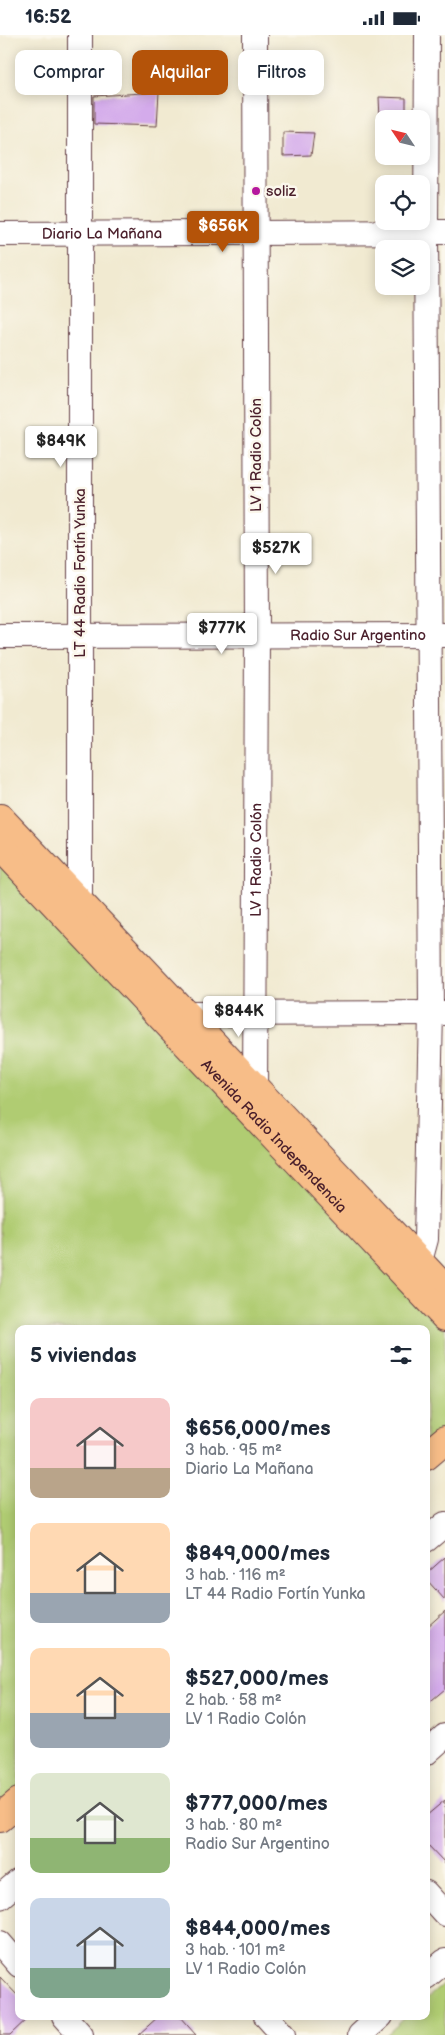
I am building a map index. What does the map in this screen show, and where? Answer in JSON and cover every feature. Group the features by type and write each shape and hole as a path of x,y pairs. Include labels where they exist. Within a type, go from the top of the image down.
{"main road":[{"name":"Avenida Radio Independencia","path":"0,818 445,1289"},
{"name":"Avenida Radio Independencia","path":"0,846 445,1317"},
{"path":"430,1453 445,1440"},
{"path":"0,1818 15,1805"}],"street":[{"name":"LT 44 Radio Fortín Yunka","path":"80,35 80,902"},
{"name":"LV 1 Radio Colón","path":"254,1114 257,1014 255,35"},
{"path":"420,1261 426,1239 438,1013 436,232 427,35"},
{"name":"Diario La Mañana","path":"0,234 436,232"},
{"name":"Radio Sur Argentino","path":"0,635 437,635"},
{"path":"159,1015 438,1013"},
{"path":"430,1537 445,1524"},
{"path":"430,1749 445,1736"},
{"path":"0,1897 15,1884"},
{"path":"430,1897 445,1914"},
{"path":"0,1943 15,1960"},
{"path":"430,1974 445,1961"},
{"path":"67,2020 80,2035"},
{"path":"270,2020 283,2035"},
{"path":"360,2035 377,2020"}],"green space":[{"path":"0,853 445,1327 445,1431 430,1444 430,1325 15,1325 15,1796 0,1809"},
{"path":"445,1983 445,2035 386,2035 403,2020 430,2020 430,1996"}],"building":[{"path":"159,95 157,126 94,124 94,96"},
{"path":"379,97 406,98 406,110 380,110"},
{"path":"283,132 314,133 311,155 283,156"},
{"path":"445,1557 445,1600 430,1583 430,1570"},
{"path":"445,1611 445,1689 430,1702 430,1624"},
{"path":"445,1800 445,1863 430,1847 430,1813"},
{"path":"0,1977 15,1993 15,2020 26,2020 10,2035 0,2035"},
{"path":"155,2020 183,2020 196,2035 138,2035"}],"place":[{"name":"soliz","path":"256,191"}]}
